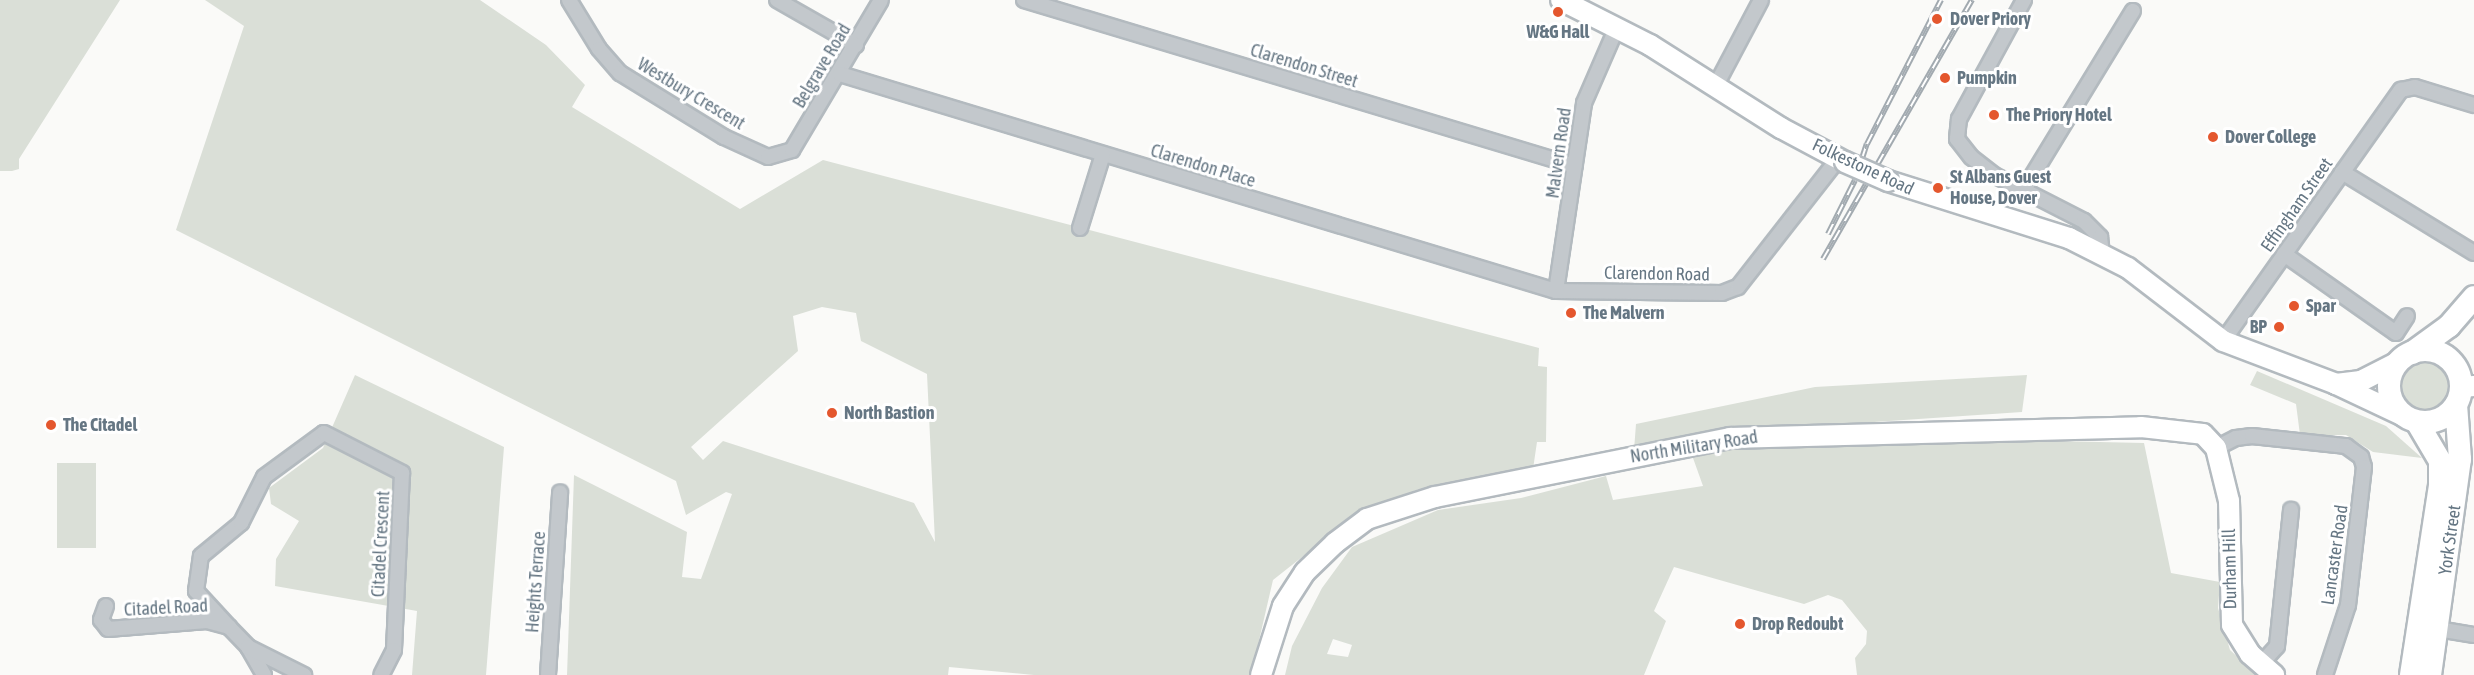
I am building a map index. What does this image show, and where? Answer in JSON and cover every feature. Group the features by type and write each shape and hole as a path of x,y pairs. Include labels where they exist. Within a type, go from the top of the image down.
{"main road":[{"path":"2405,357 2431,351 2448,359 2464,392 2436,421 2411,419 2389,390 2405,357 2449,326 2474,297"},
{"name":"York Street","path":"2411,675 2428,627 2467,460 2464,392"},
{"name":"York Street","path":"2411,419 2430,439 2440,469 2428,627 2430,675"}],"street":[{"name":"Westbury Crescent","path":"570,0 600,49 620,73 724,137 750,149 768,157 792,150"},
{"path":"777,0 856,45"},
{"name":"Belgrave Road","path":"792,150 840,74 881,0"},
{"name":"Clarendon Street","path":"1023,0 1575,166"},
{"name":"Folkestone Road","path":"1561,0 1617,27 1842,160 1888,181 2069,238 2102,254 2154,286 2223,341 2336,384 2411,419"},
{"path":"1715,87 1761,0"},
{"path":"2024,0 1955,130 1960,145 1971,157 2023,191 2060,209 2094,231 2102,242 2102,254"},
{"path":"2023,191 2133,11"},
{"name":"Malvern Road","path":"1556,291 1584,103 1617,27"},
{"name":"Clarendon Place","path":"840,74 1556,291"},
{"name":"Effingham Street","path":"2223,341 2401,90 2415,87 2474,105"},
{"path":"1080,228 1103,154"},
{"name":"Clarendon Road","path":"1556,291 1722,293 1738,287 1842,160"},
{"path":"2342,172 2474,253"},
{"path":"2060,209 2070,224 2069,238"},
{"path":"2284,254 2396,333 2408,316"},
{"path":"2336,384 2370,378 2405,357"},
{"name":"North Military Road","path":"1261,675 1283,606 1305,572 1335,543 1367,519 1436,497 1741,437 2141,428 2203,434 2216,448"},
{"name":"Citadel Crescent","path":"229,627 196,591 201,556 241,523 264,477 324,433 402,473 394,650 381,675"},
{"name":"Lancaster Road","path":"2216,448 2236,438 2252,436 2346,446 2361,457 2364,467 2348,605 2325,675"},
{"name":"Durham Hill","path":"2216,448 2229,501 2232,626 2239,641 2268,670"},
{"name":"Heights Terrace","path":"548,675 560,492"},
{"path":"2268,670 2277,646 2291,510"},
{"name":"Citadel Road","path":"106,606 101,620 108,629 207,621 229,627 248,647 264,675"},
{"path":"2428,627 2474,635"},
{"path":"248,647 304,675"}],"shaded area":[{"path":"0,0 120,0 19,159 19,169 12,171 0,171"},
{"path":"205,0 480,0 546,45 585,85 572,107 740,209 823,160 1539,348 1538,366 1547,367 1546,442 1537,442 1533,469 1416,490 1330,535 1273,580 1251,675 1034,675 949,667 948,675 567,675 574,475 687,532 682,577 701,579 732,494 726,492 686,515 676,481 176,230 244,26","holes":["822,307 856,313 861,341 927,374 935,542 914,503 723,441 703,460 691,447 798,351 793,316"]},
{"path":"2418,361 2428,361 2438,365 2446,373 2450,388 2446,403 2438,411 2428,415 2418,415 2408,411 2400,403 2396,393 2396,383 2400,373 2408,365"},
{"path":"2257,371 2386,426 2422,458 2373,452 2346,435 2300,435 2296,404 2250,385"},
{"path":"355,375 504,447 486,675 412,675 417,611 275,586 276,559 299,521 271,504 269,488 323,448"},
{"path":"2027,375 2022,412 1741,431 1634,450 1636,424 1815,387"},
{"path":"2014,440 2144,443 2171,573 2220,582 2218,608 2230,650 2257,675 1857,675 1855,658 1866,644 1867,631 1842,600 1828,595 1804,604 1674,567 1654,611 1666,621 1644,675 1285,675 1292,646 1322,588 1352,547 1438,510 1521,498 1606,476 1613,500 1703,486 1693,458 1759,442","holes":["1333,639 1352,645 1348,657 1327,654"]},
{"path":"57,463 96,463 96,548 57,548"}],"railway":[{"path":"1828,234 1855,180 1867,144 1941,0"},
{"path":"1823,259 1972,0"}],"place":[{"name":"W&G Hall","path":"1558,12"},
{"name":"Dover Priory","path":"1937,19"},
{"name":"Pumpkin","path":"1945,78"},
{"name":"The Priory Hotel","path":"1994,115"},
{"name":"Dover College","path":"2213,137"},
{"name":"St Albans Guest House, Dover","path":"1938,188"},
{"name":"Spar","path":"2294,306"},
{"name":"The Malvern","path":"1571,313"},
{"name":"BP","path":"2279,327"},
{"name":"North Bastion","path":"832,413"},
{"name":"The Citadel","path":"51,425"},
{"name":"Drop Redoubt","path":"1740,624"}]}
